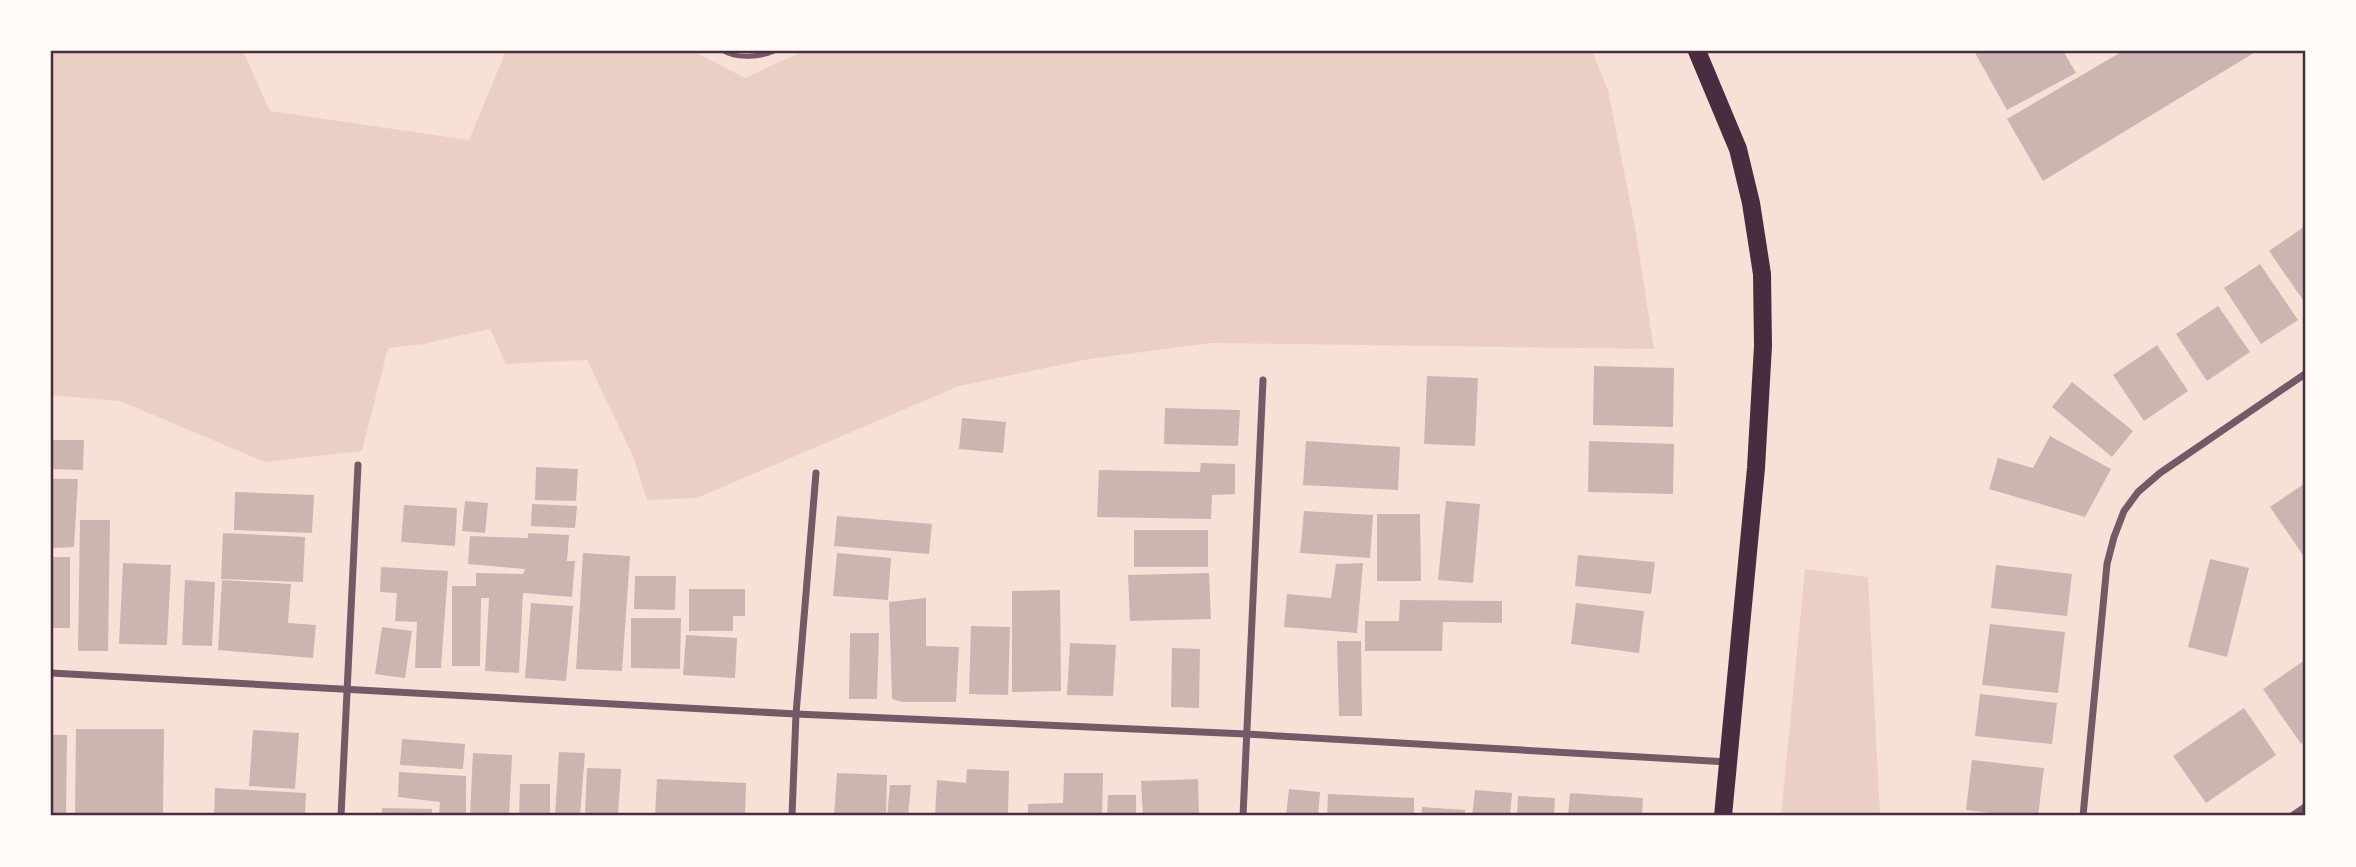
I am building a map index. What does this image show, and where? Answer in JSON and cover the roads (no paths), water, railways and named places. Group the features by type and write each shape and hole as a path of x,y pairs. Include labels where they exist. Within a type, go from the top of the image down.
{"main road":[{"path":"1697,51 1738,149 1751,202 1762,274 1763,346 1756,468 1723,816"}],"street":[{"path":"2084,816 2107,564 2124,511 2138,492 2160,472 2305,374"},
{"path":"1243,816 1263,380"},
{"path":"341,816 358,466"},
{"path":"792,816 796,714 816,473"},
{"path":"51,673 796,714 1247,734 1728,762"},
{"path":"2292,816 2305,807"}],"lane":[{"path":"724,51 730,55 765,55 774,51"}]}
